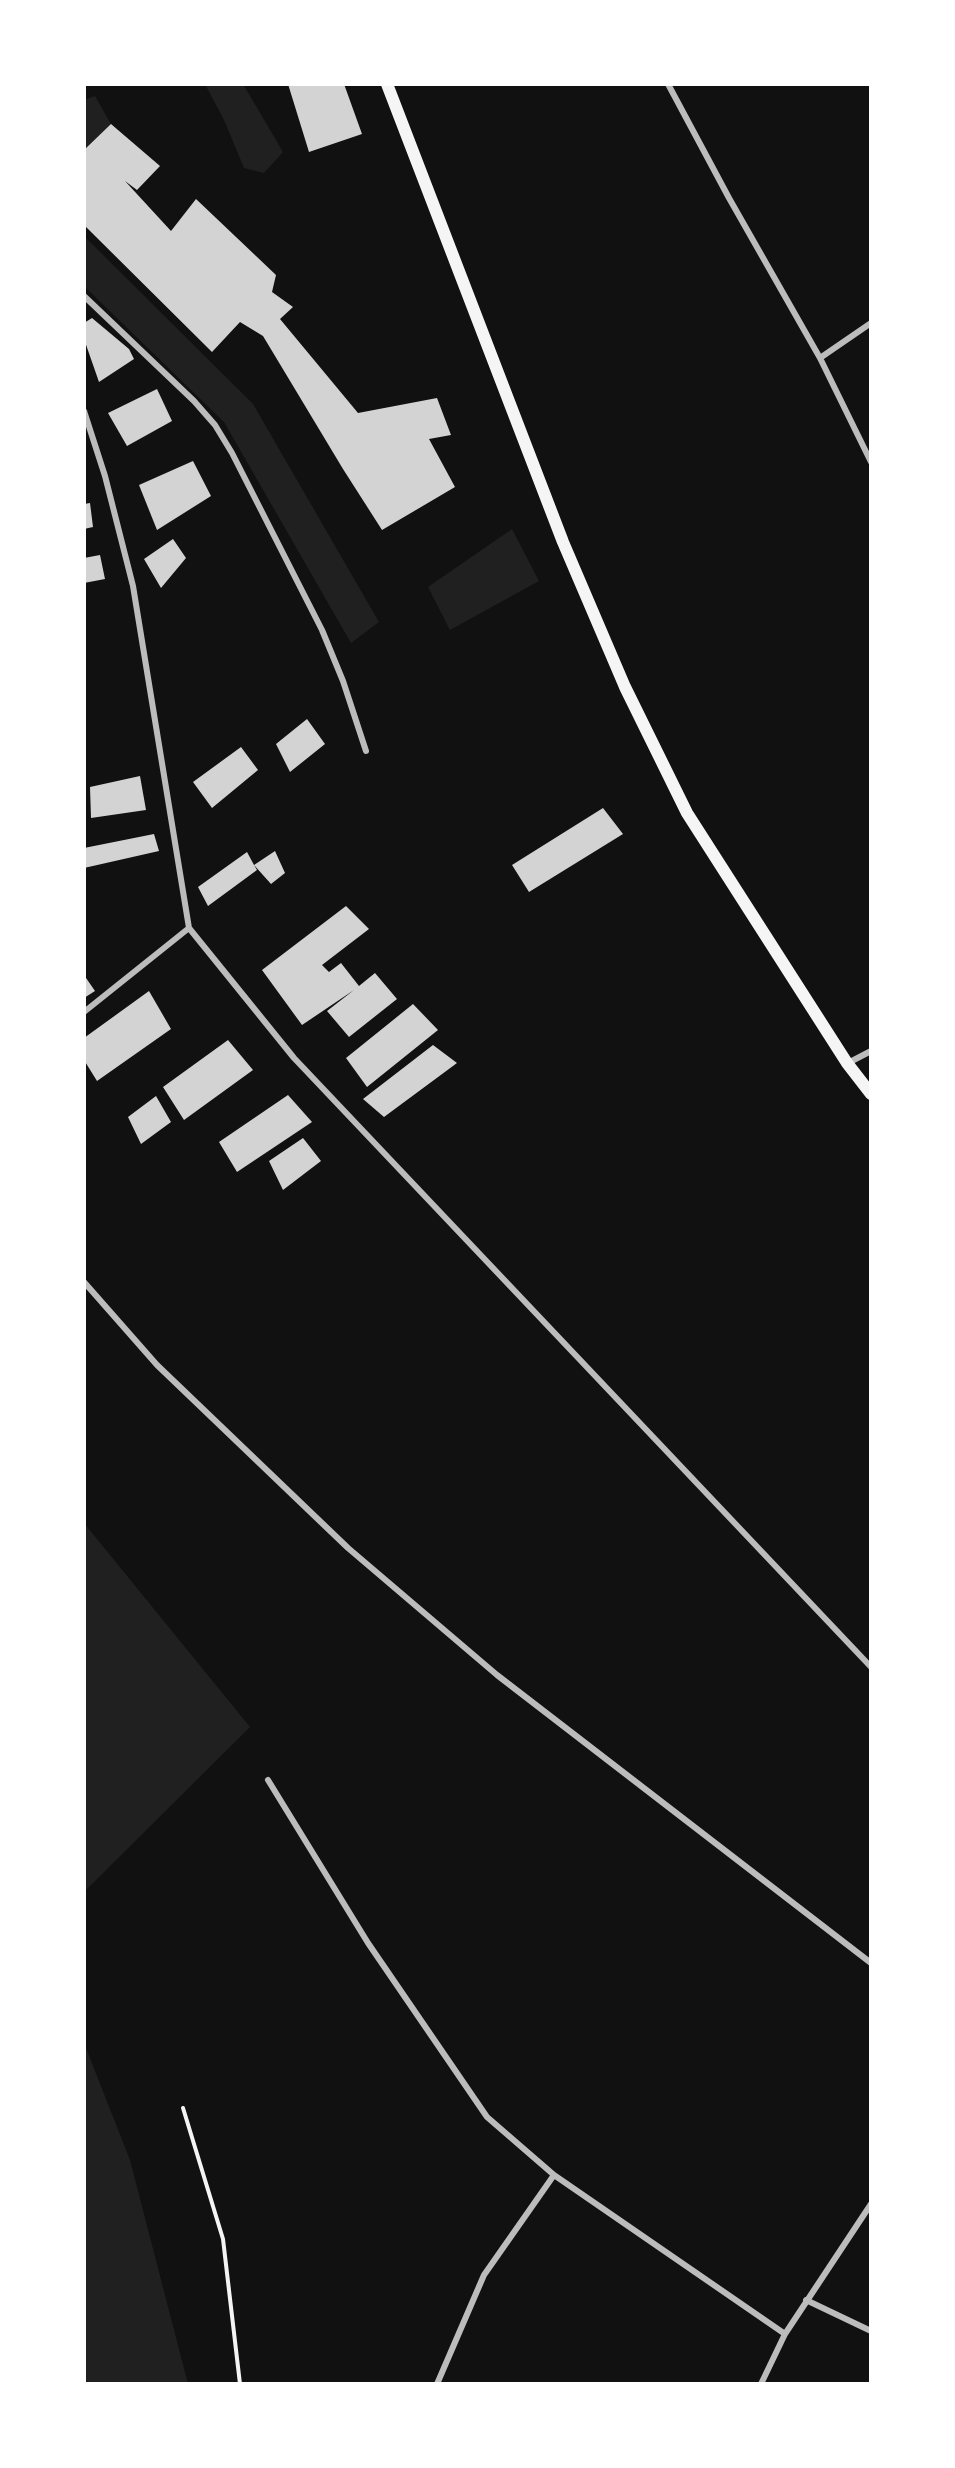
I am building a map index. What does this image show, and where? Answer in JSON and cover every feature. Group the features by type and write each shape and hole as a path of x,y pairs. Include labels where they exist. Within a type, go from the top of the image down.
{"main road":[{"path":"387,84 563,542 625,687 687,813 847,1063 871,1094"}],"street":[{"path":"668,84 729,198 820,358 871,462"},
{"path":"84,296 194,401 215,425 232,453 322,630 343,681 366,751"},
{"path":"820,358 871,322"},
{"path":"84,411 105,476 133,586 189,928 294,1058 871,1667"},
{"path":"84,1012 189,928"},
{"path":"847,1063 871,1051"},
{"path":"84,1282 158,1365 348,1548 497,1675 871,1963"},
{"path":"268,1780 368,1943 487,2117 554,2175 785,2334"},
{"path":"437,2384 484,2276 554,2175"},
{"path":"761,2384 785,2334 871,2204"},
{"path":"806,2300 871,2331"}],"path":[{"path":"183,2108 223,2239 240,2384"}],"shaded area":[{"path":"205,84 243,84 283,152 264,173 244,168 224,120"},
{"path":"95,96 111,124 84,150 84,100"},
{"path":"84,236 253,404 379,622 351,643 224,422 84,286"},
{"path":"512,529 539,581 450,630 428,587"},
{"path":"84,1523 250,1727 84,1892"},
{"path":"84,2043 130,2160 188,2384 84,2384"}],"building":[{"path":"288,84 344,84 362,134 309,152"},
{"path":"111,124 160,166 137,190 125,181 171,231 196,199 276,275 272,292 293,307 280,319 358,413 437,398 451,435 429,439 455,487 382,530 263,336 240,322 212,352 84,225 84,150"},
{"path":"92,318 129,349 134,359 99,382 84,339 84,323"},
{"path":"157,389 172,421 127,446 108,413"},
{"path":"193,461 211,496 157,530 139,485"},
{"path":"90,503 93,527 84,529 84,504"},
{"path":"173,539 186,558 161,588 144,559"},
{"path":"100,555 105,579 84,583 84,558"},
{"path":"307,719 325,744 290,772 276,744"},
{"path":"241,747 258,770 212,808 193,782"},
{"path":"140,776 146,810 91,818 90,787"},
{"path":"603,808 623,834 529,892 512,865"},
{"path":"154,834 159,851 84,868 84,848"},
{"path":"275,851 285,873 271,884 254,865"},
{"path":"247,852 257,870 208,906 198,887"},
{"path":"346,906 369,929 322,965 329,972 341,963 359,986 375,973 397,999 349,1037 327,1011 354,990 302,1025 262,970"},
{"path":"84,975 95,991 84,998"},
{"path":"149,991 171,1029 97,1081 84,1060 84,1038"},
{"path":"413,1004 438,1030 367,1087 346,1058"},
{"path":"228,1040 253,1070 184,1120 163,1087"},
{"path":"433,1045 457,1063 384,1117 363,1099"},
{"path":"288,1095 312,1122 237,1172 219,1142"},
{"path":"156,1096 171,1122 141,1144 128,1117"},
{"path":"303,1138 321,1161 283,1190 269,1161"}]}
